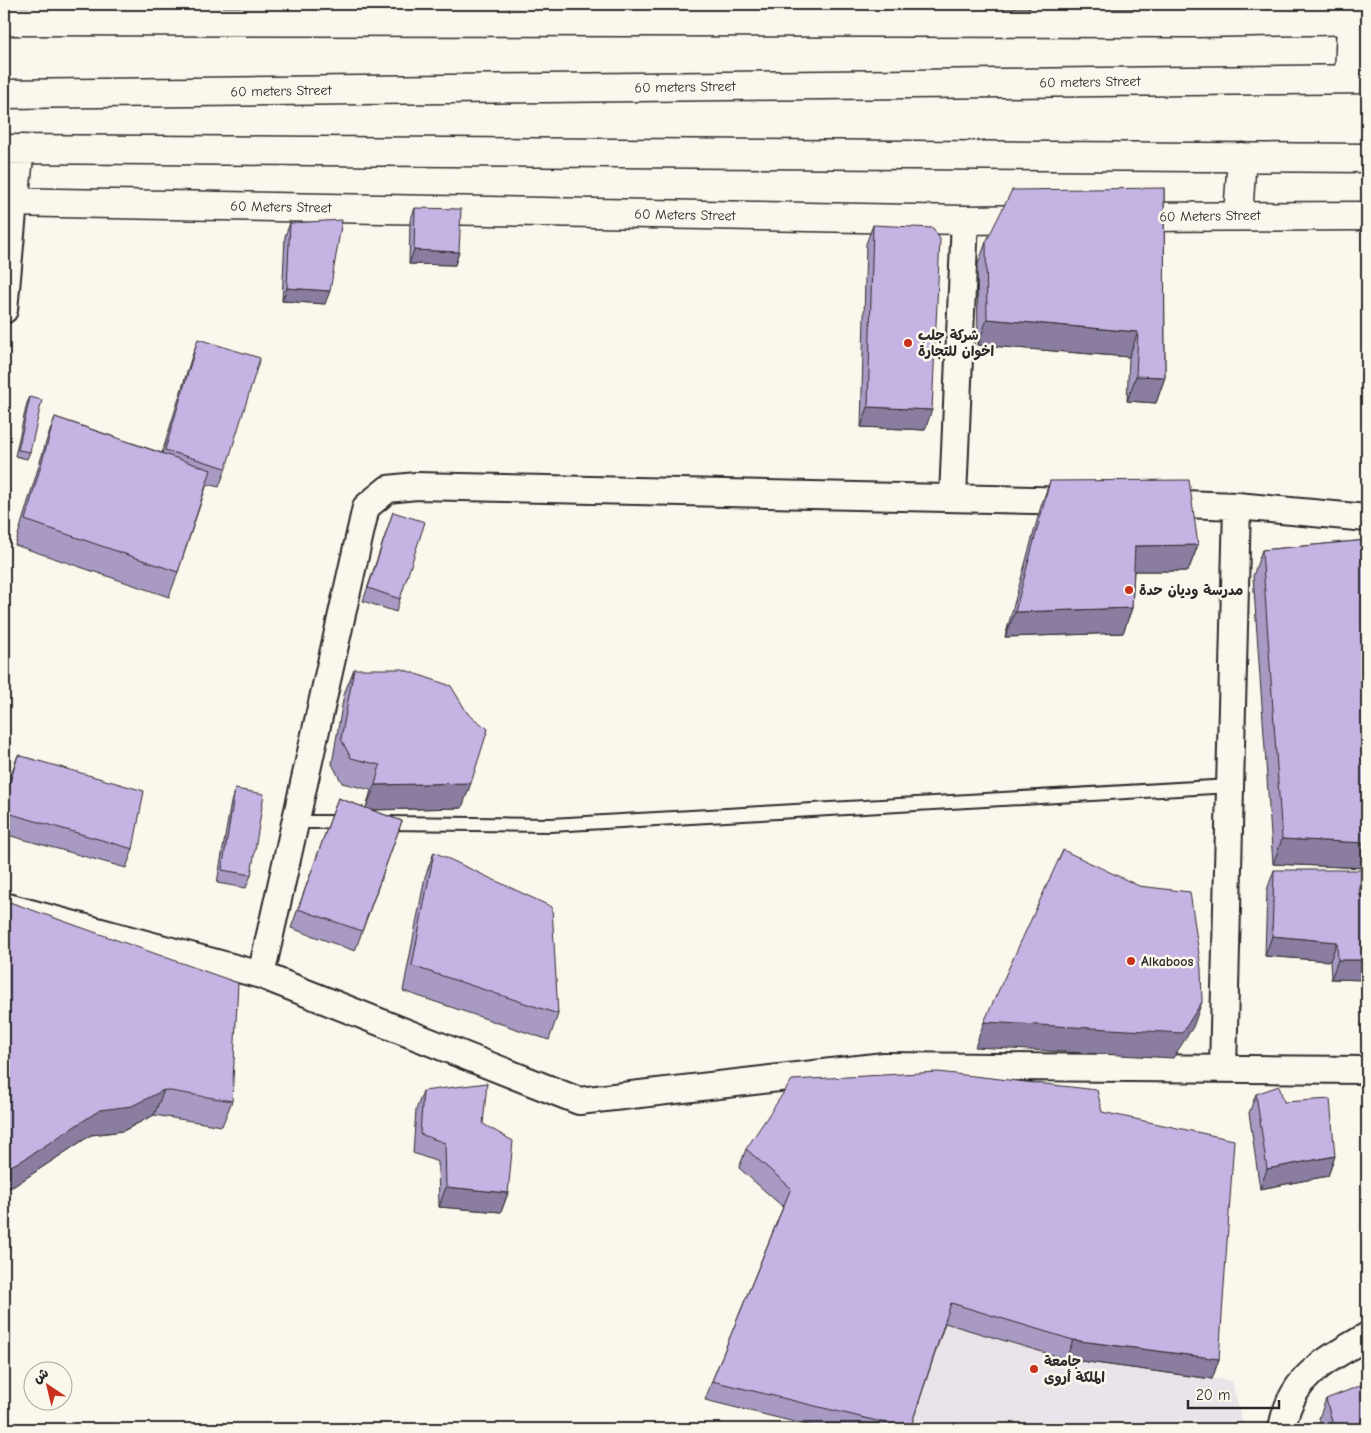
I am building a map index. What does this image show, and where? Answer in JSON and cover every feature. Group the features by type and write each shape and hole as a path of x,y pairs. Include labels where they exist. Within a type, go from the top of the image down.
{"main road":[{"path":"4,21 1197,13 1359,20 1358,79"},
{"name":"60 meters Street","path":"4,94 1358,79"},
{"path":"9,202 12,149 1367,158"},
{"path":"1238,216 1242,157"},
{"name":"60 Meters Street","path":"9,202 965,220 1062,218"},
{"name":"60 Meters Street","path":"1101,218 1367,216"}],"street":[{"path":"4,310 9,202"},
{"path":"953,497 965,220"},
{"path":"261,975 366,507 388,489 426,486 953,497 1100,502"},
{"path":"1129,503 1237,506 1367,518"},
{"path":"1223,1069 1237,506"},
{"path":"4,906 261,975 580,1101 884,1066 1367,1070"},
{"path":"1282,1429 1285,1411 1296,1389 1312,1371 1367,1336"}],"lane":[{"path":"373,823 551,825 1230,786"},
{"path":"294,822 354,822"}],"shaded area":[{"name":"جامعة الملكة أروى","path":"944,1322 1066,1359 1232,1381 1244,1429 909,1429"}],"building":[{"path":"1164,188 1165,377 1136,376 1138,332 987,319 986,242 1012,190"},
{"path":"415,208 461,209 459,252 414,250"},
{"path":"342,220 330,291 287,288 290,223"},
{"path":"873,225 933,228 940,239 932,410 868,407"},
{"path":"198,339 260,358 226,468 165,450"},
{"path":"30,397 42,400 30,452 18,450"},
{"path":"55,417 211,470 178,572 25,520"},
{"path":"1189,480 1198,545 1135,546 1132,608 1015,612 1050,481"},
{"path":"393,512 425,522 400,599 368,588"},
{"path":"1367,540 1367,843 1282,839 1262,550"},
{"path":"354,669 402,669 451,686 468,714 488,729 471,783 375,785 380,765 351,758 341,739"},
{"path":"18,755 144,791 133,849 4,812 4,803"},
{"path":"235,789 264,794 251,875 222,870"},
{"path":"338,798 402,821 362,931 298,909"},
{"path":"1063,850 1139,886 1190,892 1201,968 1202,1002 1182,1033 984,1022"},
{"path":"434,852 552,907 558,1014 412,966"},
{"path":"1274,870 1362,870 1359,895 1367,894 1367,960 1338,960 1337,942 1272,936"},
{"path":"4,900 238,983 232,1101 164,1090 132,1106 100,1110 23,1160 4,1169"},
{"path":"938,1072 1097,1090 1102,1112 1234,1140 1219,1359 1073,1340 951,1303 910,1429 712,1381 791,1188 746,1149 792,1080"},
{"path":"487,1083 483,1124 513,1141 508,1193 446,1187 445,1143 420,1134 423,1091"},
{"path":"1279,1086 1284,1102 1330,1099 1335,1156 1267,1169 1256,1094"},
{"path":"1367,1383 1367,1429 1334,1429 1326,1399"}],"place":[{"name":"شركة جلب اخوان للتجارة","path":"908,343"},
{"name":"مدرسة وديان حدة","path":"1129,590"},
{"name":"Alkaboos","path":"1131,961"},
{"name":"جامعة الملكة أروى","path":"1034,1369"}]}
